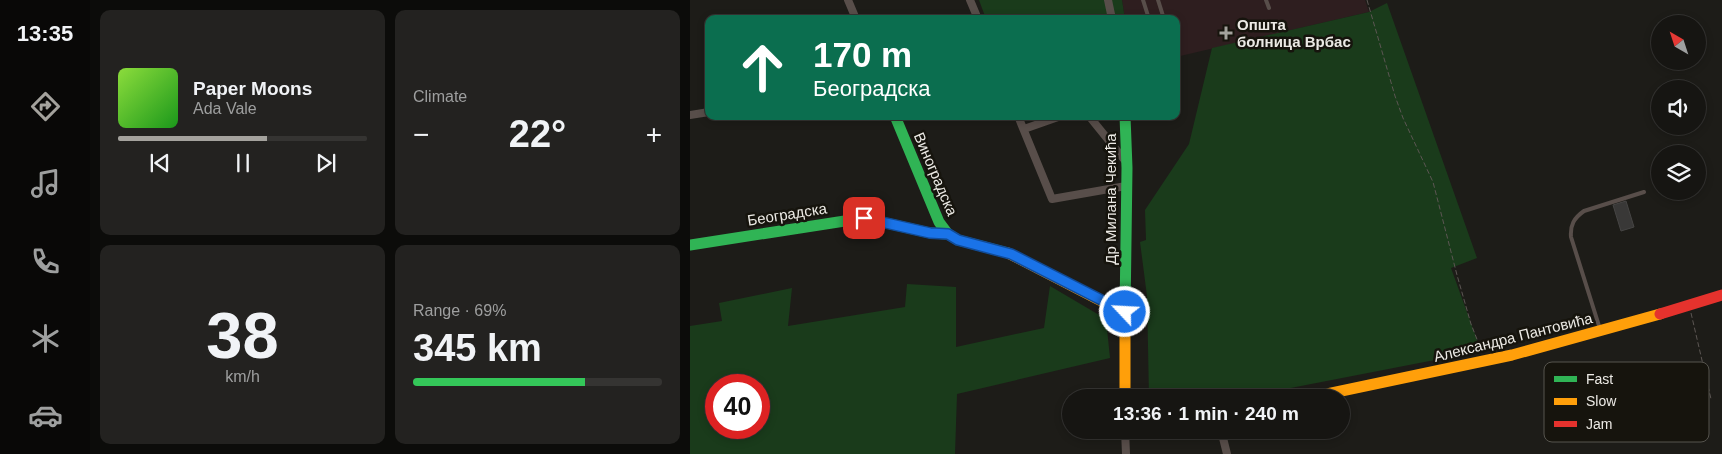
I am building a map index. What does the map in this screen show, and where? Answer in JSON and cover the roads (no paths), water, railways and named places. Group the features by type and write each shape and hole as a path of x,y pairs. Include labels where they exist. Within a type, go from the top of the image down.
{"street":[{"path":"848,0 854,15"},
{"path":"970,0 976,15"},
{"path":"1108,0 1111,15"},
{"path":"690,115 705,113"},
{"name":"Виноградска","path":"897,120 935,213 941,226 948,234 958,240 1011,254 1125,312"},
{"path":"1020,120 1052,199 1126,186"},
{"path":"1024,129 1050,120"},
{"path":"1092,120 1127,162"},
{"name":"Др Милана Чекића","path":"1125,120 1127,162 1125,312"},
{"name":"Београдска","path":"690,245 858,219 872,220 930,233 948,234"},
{"name":"Александра Пантовића","path":"1350,389 1485,361 1600,331 1722,295"},
{"path":"1125,312 1125,389"},
{"path":"1125,439 1126,454"},
{"path":"1223,439 1227,454"}],"lane":[{"path":"1143,0 1148,15"},
{"path":"1158,0 1163,15"},
{"path":"1266,0 1269,8"},
{"path":"1600,331 1571,237 1572,224 1577,216 1584,211 1644,192"}],"place":[{"name":"Општа болница Врбас","path":"1226,33"}]}
